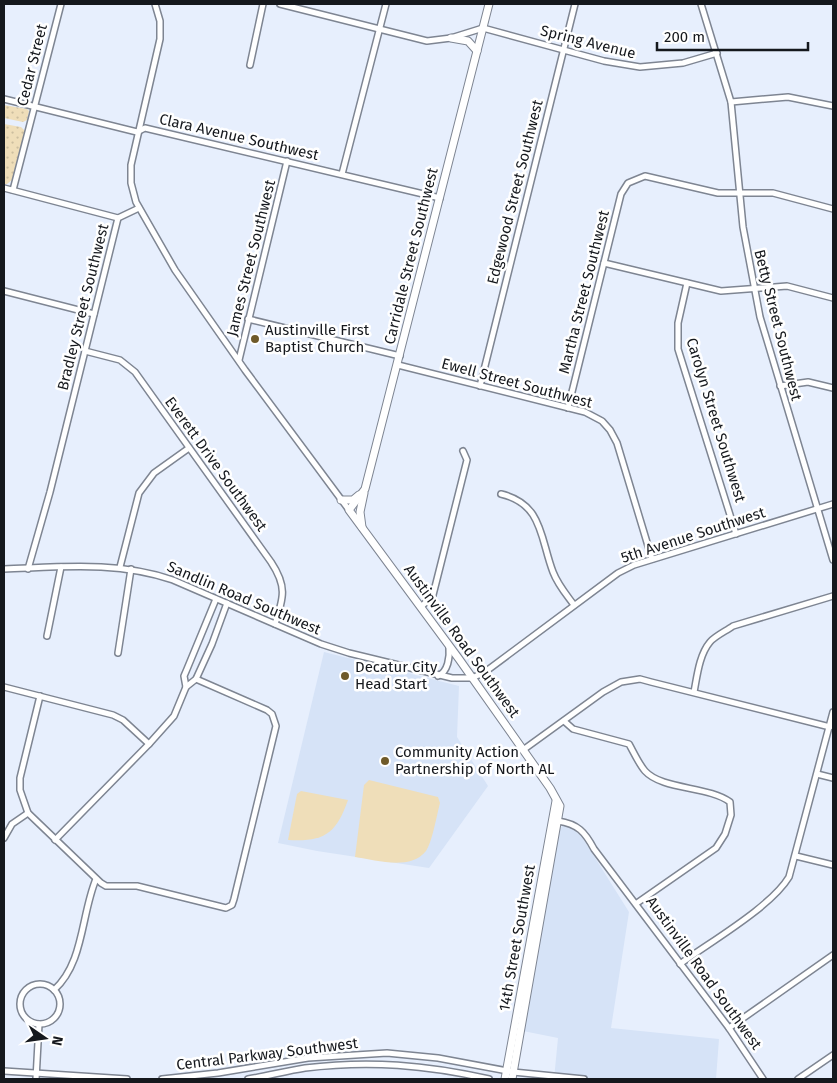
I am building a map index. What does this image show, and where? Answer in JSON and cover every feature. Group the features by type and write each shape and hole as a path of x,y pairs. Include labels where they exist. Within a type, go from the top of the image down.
{"main road":[{"name":"Carridale Street Southwest","path":"349,510 365,489 489,4"},
{"path":"451,38 465,40 477,51"},
{"path":"341,500 353,500 365,489"},
{"path":"362,527 360,512 365,489"},
{"name":"Austinville Road Southwest","path":"349,510 550,788 560,806 558,820"},
{"name":"14th Street Southwest","path":"511,1074 556,801"},
{"name":"14th Street Southwest","path":"505,1079 511,1074 558,820"}],"street":[{"name":"Cedar Street","path":"13,190 61,4"},
{"path":"139,208 131,177 137,132 160,40 160,21 155,4"},
{"path":"250,65 263,4"},
{"path":"280,4 426,41 451,38 483,28"},
{"path":"342,174 386,4"},
{"name":"Edgewood Street Southwest","path":"480,386 575,4"},
{"name":"Betty Street Southwest","path":"701,4 731,102 743,227 754,288 780,386 833,560"},
{"name":"Spring Avenue","path":"483,28 610,62 640,67 683,63 716,53"},
{"path":"731,102 788,97 833,106"},
{"name":"Clara Avenue Southwest","path":"4,99 137,132 145,128 440,198"},
{"name":"James Street Southwest","path":"239,360 287,162"},
{"name":"Martha Street Southwest","path":"568,408 621,194 628,183 645,176 718,192 740,192"},
{"path":"4,188 118,218"},
{"path":"740,192 773,193 833,209"},
{"name":"Bradley Street Southwest","path":"28,569 50,492 118,218 139,208"},
{"name":"Austinville Road Southwest","path":"139,208 189,290 349,510"},
{"path":"604,263 721,291 787,286 833,298"},
{"name":"Carolyn Street Southwest","path":"688,284 678,323 678,349 736,534"},
{"path":"4,291 94,314"},
{"path":"248,319 400,356"},
{"name":"Everett Drive Southwest","path":"85,351 114,358 130,368 281,578 283,596 276,624"},
{"name":"Ewell Street Southwest","path":"398,365 591,414 610,430 619,449 652,559"},
{"path":"780,386 808,382 833,388"},
{"path":"120,567 139,492 154,473 189,448"},
{"path":"421,608 433,596 467,460 463,451"},
{"path":"501,494 519,500 532,513 558,582 574,605"},
{"name":"5th Avenue Southwest","path":"472,678 485,672 618,573 652,559 833,504"},
{"path":"47,636 61,567"},
{"name":"Sandlin Road Southwest","path":"4,569 61,567 120,567 131,569 173,580 331,648 437,676 472,678"},
{"path":"118,653 131,569"},
{"path":"694,692 702,658 710,642 722,633 733,626 833,596"},
{"path":"186,687 184,676 216,599"},
{"path":"55,840 174,716 186,687 197,677 212,644 227,603"},
{"path":"437,676 442,674 446,667 449,646"},
{"path":"40,696 20,778 20,790 28,813 96,879 106,886 137,886 226,908 232,905 275,731 275,719 267,710 197,677 187,669"},
{"path":"523,750 603,692 621,682 632,679 694,692 830,727"},
{"path":"4,687 119,717 149,744"},
{"path":"680,964 783,888 796,856 833,712"},
{"path":"564,721 573,729 629,744 650,775 667,782 721,795 730,802 731,814 725,834 716,848 637,903"},
{"path":"817,774 833,778"},
{"path":"4,838 12,824 28,813"},
{"name":"Austinville Road Southwest","path":"558,820 576,826 586,833 594,849 637,903 680,964 729,1028 763,1079"},
{"path":"796,856 833,865"},
{"path":"54,990 66,978 74,963 89,895 96,879"},
{"path":"729,1028 833,955"},
{"path":"35,985 48,986 54,990 59,1001 58,1013 50,1022 39,1024 26,1018 20,1006 21,999 28,988 35,985"},
{"path":"37,1076 39,1024"},
{"name":"Central Parkway Southwest","path":"162,1079 218,1073 308,1058 358,1054 413,1055 511,1074 584,1079"},
{"path":"798,1079 833,1055"},
{"name":"Central Parkway Southwest","path":"248,1079 304,1068 373,1064 440,1068 489,1079"},
{"path":"4,1071 37,1076 128,1079"}],"shaded area":[{"path":"4,105 27,109 29,111 27,120 23,122 4,118"},
{"path":"4,124 21,127 25,131 12,180 7,184 4,184"},
{"name":"Community Action Partnership of North AL","path":"324,652 459,686 457,737 488,786 429,868 317,851 278,843"},
{"path":"369,780 438,797 440,803 430,842 426,851 419,857 411,861 392,863 355,857 364,785"},
{"path":"301,791 348,800 339,821 327,834 311,839 288,840 297,794"},
{"path":"565,822 582,837 629,912 611,1028 719,1039 716,1079 554,1079 558,1038 523,1031 560,829"}],"place":[{"name":"Austinville First Baptist Church","path":"255,339"},
{"name":"Decatur City Head Start","path":"345,676"},
{"name":"Community Action Partnership of North AL","path":"385,761"}]}
